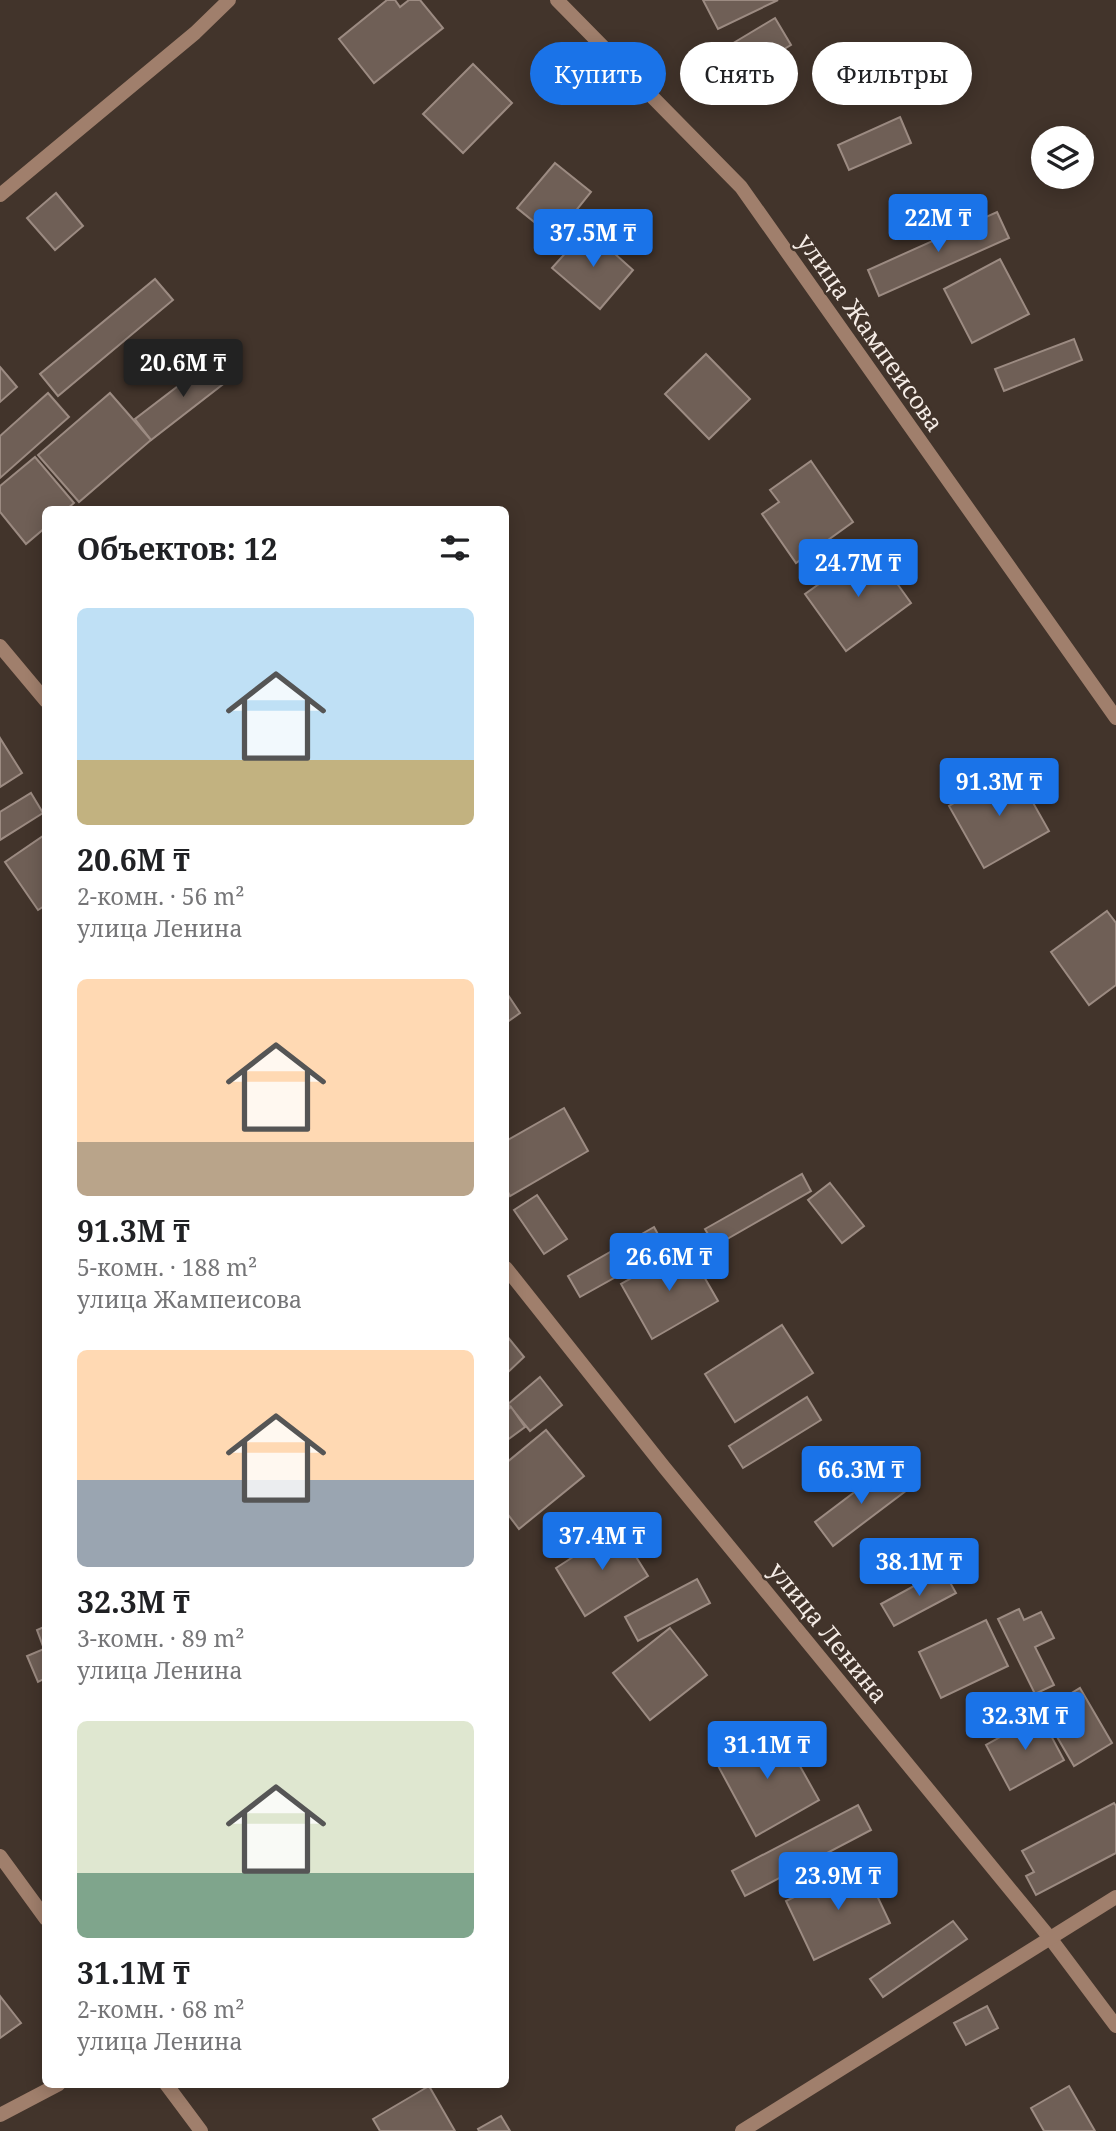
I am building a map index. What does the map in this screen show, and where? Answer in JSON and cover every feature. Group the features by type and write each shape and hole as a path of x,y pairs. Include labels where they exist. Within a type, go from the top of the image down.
{"street":[{"path":"0,195 195,33 229,0"},
{"name":"улица Жампеисова","path":"557,0 741,187 1116,718"},
{"path":"0,646 42,696"},
{"name":"улица Ленина","path":"509,1272 664,1467 1050,1938 1116,2026"},
{"path":"0,1856 42,1914"},
{"path":"742,2131 1116,1897"},
{"path":"0,2115 52,2088"},
{"path":"169,2088 201,2131"}],"building":[{"path":"387,0 395,0 400,7 409,0 420,0 443,28 374,83 339,39"},
{"path":"703,0 778,0 718,29"},
{"path":"775,18 789,42 735,42"},
{"path":"473,64 512,103 463,153 423,114"},
{"path":"900,117 911,143 849,170 838,145"},
{"path":"555,163 591,192 554,238 517,208"},
{"path":"56,193 83,226 55,250 27,218"},
{"path":"997,212 1009,238 879,296 868,270"},
{"path":"587,229 633,270 600,309 552,268"},
{"path":"1000,259 1029,314 972,343 944,289"},
{"path":"155,279 173,300 58,396 40,374"},
{"path":"1074,339 1082,360 1004,391 995,369"},
{"path":"706,354 750,399 709,439 665,394"},
{"path":"216,357 231,378 151,440 135,419"},
{"path":"0,367 17,387 0,402"},
{"path":"48,393 69,417 0,478 0,436"},
{"path":"110,393 151,440 79,502 38,455"},
{"path":"35,457 74,503 70,506 42,506 42,530 26,544 0,512 0,486"},
{"path":"811,461 853,522 796,563 762,514 779,502 770,490"},
{"path":"871,547 911,603 846,651 805,594"},
{"path":"0,738 22,773 0,787"},
{"path":"1014,769 1049,831 984,868 949,806"},
{"path":"31,793 42,814 0,840 0,812"},
{"path":"42,837 42,908 38,910 5,862"},
{"path":"1107,911 1116,923 1116,985 1089,1005 1051,952"},
{"path":"509,996 520,1013 509,1021"},
{"path":"564,1108 588,1151 510,1196 509,1139"},
{"path":"802,1174 811,1191 715,1246 705,1229"},
{"path":"830,1183 864,1226 842,1243 808,1200"},
{"path":"537,1195 567,1239 544,1254 514,1210"},
{"path":"654,1227 666,1249 580,1297 568,1276"},
{"path":"687,1247 718,1301 652,1339 621,1284"},
{"path":"782,1325 813,1373 735,1422 705,1374"},
{"path":"509,1339 524,1357 509,1371"},
{"path":"540,1377 562,1405 530,1431 509,1403"},
{"path":"807,1397 821,1420 743,1468 729,1446"},
{"path":"511,1407 525,1427 509,1439"},
{"path":"546,1430 584,1476 519,1529 509,1516 509,1461"},
{"path":"889,1466 907,1490 833,1546 815,1522"},
{"path":"618,1528 648,1576 585,1616 556,1568"},
{"path":"943,1570 956,1593 894,1626 881,1604"},
{"path":"697,1579 710,1603 638,1641 625,1617"},
{"path":"1019,1609 1024,1620 1041,1612 1054,1638 1035,1647 1054,1685 1035,1694 998,1619"},
{"path":"986,1620 1008,1666 941,1698 919,1652"},
{"path":"42,1628 42,1644 37,1630"},
{"path":"670,1628 707,1675 650,1720 613,1673"},
{"path":"42,1650 42,1680 38,1682 27,1656"},
{"path":"1080,1688 1112,1743 1074,1766 1042,1711"},
{"path":"1040,1715 1064,1760 1010,1790 986,1745"},
{"path":"778,1727 819,1800 756,1836 716,1762"},
{"path":"1114,1803 1116,1853 1036,1895 1026,1876 1034,1872 1022,1851"},
{"path":"858,1805 871,1830 745,1896 732,1871"},
{"path":"862,1864 890,1923 814,1960 786,1901"},
{"path":"953,1921 967,1939 883,1997 870,1979"},
{"path":"0,1996 21,2023 0,2038"},
{"path":"987,2006 998,2028 966,2045 954,2023"},
{"path":"1069,2086 1095,2131 1044,2131 1031,2108"},
{"path":"426,2088 430,2088 455,2131 380,2131 373,2119"},
{"path":"501,2116 510,2131 479,2131 478,2129"}]}
